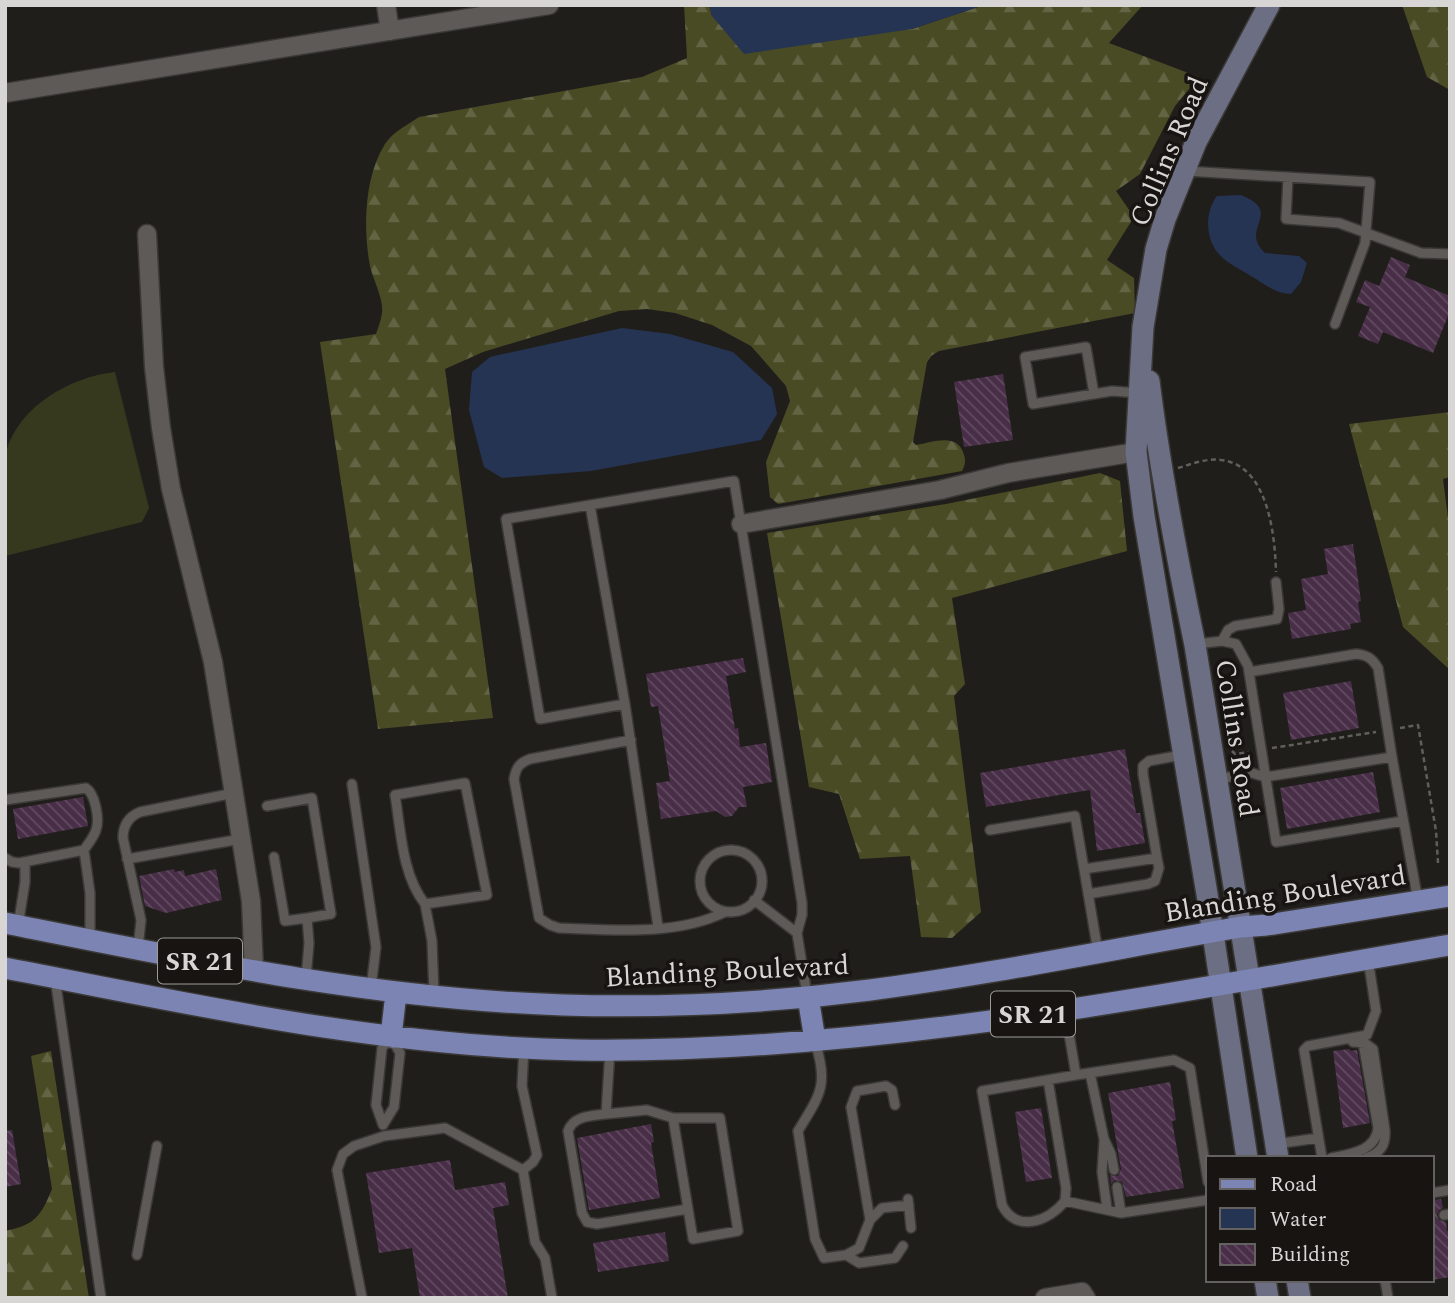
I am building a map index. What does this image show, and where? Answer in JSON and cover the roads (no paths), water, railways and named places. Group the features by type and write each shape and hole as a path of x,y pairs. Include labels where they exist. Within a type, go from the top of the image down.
{"main road":[{"name":"Blanding Boulevard","path":"12,924 254,971 396,993 564,1005 622,1005 808,997 894,986 1241,927 1450,896"},
{"name":"SR 21","path":"5,968 259,1018 391,1037 466,1045 610,1050 752,1046 911,1031 1065,1009 1450,945"},
{"path":"391,1037 396,993"},
{"path":"808,997 815,1040"}],"street":[{"path":"386,5 390,32"},
{"path":"5,93 549,5"},
{"name":"Collins Road","path":"1247,1156 1213,932 1146,530 1136,452 1143,327 1156,249 1184,170 1216,102 1269,5"},
{"path":"147,234 154,367 161,428 171,489 213,662 251,901 254,971"},
{"name":"Collins Road","path":"1143,327 1163,472 1195,645 1277,1151"},
{"path":"741,524 940,490 1008,472 1136,452"},
{"path":"1045,1298 1082,1292 1086,1298"}],"lane":[{"path":"1184,170 1370,182 1366,243 1335,324"},
{"path":"1288,177 1286,219 1339,223 1425,254 1450,254"},
{"path":"1094,394 1086,347 1025,357 1033,404 1094,394 1112,391 1139,393"},
{"path":"625,704 540,719 506,519 734,481 802,903 797,933 808,997"},
{"path":"590,505 631,740 658,927"},
{"path":"1222,641 1228,630 1235,626 1277,619 1279,609 1276,582"},
{"path":"1195,645 1222,641 1236,644 1249,672 1276,842 1403,821"},
{"path":"1249,672 1356,654 1373,659 1377,668 1418,901"},
{"path":"631,740 521,762 514,779 539,918 559,928 658,927 691,923 744,909 761,889 761,880 756,863 742,852 726,850 718,853 705,863 700,878 700,887 709,903 725,912"},
{"path":"1088,894 1155,881 1159,868 1143,766 1149,761 1184,754"},
{"path":"1216,779 1252,774 1265,777 1392,757"},
{"path":"425,904 487,895 465,783 395,795 408,868 415,891 425,904 432,941 434,996"},
{"path":"352,785 376,947 371,989"},
{"path":"5,800 89,789 93,796 97,824 93,836 83,850 25,862 12,862 5,858"},
{"path":"138,948 141,919 123,830 134,814 234,793"},
{"path":"267,806 312,798 331,914 285,921 274,857"},
{"path":"990,830 1075,816 1098,952"},
{"path":"128,859 241,839"},
{"path":"83,850 90,893 90,939"},
{"path":"1084,869 1157,858"},
{"path":"12,924 25,882 25,862"},
{"path":"754,900 797,933"},
{"path":"306,980 309,943 307,918"},
{"path":"1368,959 1376,1024 1372,1038 1373,1049 1386,1134 1381,1151 1370,1156"},
{"path":"55,978 101,1298"},
{"path":"1065,1009 1076,1075"},
{"path":"1322,1156 1304,1050 1308,1046 1367,1035 1375,1017"},
{"path":"383,1125 394,1107 400,1053 391,1037 382,1048 376,1105 384,1136"},
{"path":"815,1040 822,1064 821,1093 798,1130 815,1239 824,1258 846,1255 859,1248 870,1220 882,1208 909,1202 911,1228"},
{"path":"1343,1040 1363,1043 1373,1049"},
{"path":"1338,1156 1368,1147 1377,1137 1378,1128 1363,1043"},
{"path":"523,1170 536,1160 537,1155 522,1086 524,1047"},
{"path":"606,1114 610,1050"},
{"path":"1048,1080 1066,1188 1065,1201 1051,1214 1038,1221 1017,1220 1005,1212 995,1174 982,1091 1076,1075 1174,1060 1189,1068 1206,1170"},
{"path":"1090,1073 1104,1139 1114,1170"},
{"path":"870,1220 851,1107 857,1091 886,1086 892,1090 895,1105"},
{"path":"673,1118 693,1239 738,1231 720,1118 673,1118 647,1110 578,1119 573,1121 568,1131 582,1213 587,1222 597,1224 688,1209"},
{"path":"362,1298 337,1170 343,1154 354,1146 384,1136 445,1128 523,1170"},
{"path":"1277,1151 1318,1138"},
{"path":"1104,1139 1102,1172 1107,1209"},
{"path":"137,1255 157,1146"},
{"path":"523,1170 535,1242 545,1258 552,1298"},
{"path":"1117,1187 1121,1213"},
{"path":"1065,1201 1121,1213 1206,1200"},
{"path":"846,1255 859,1263 895,1258 903,1246"}],"water":[{"path":"709,5 984,5 912,29 744,54 712,16"},
{"path":"1241,195 1260,208 1256,236 1265,253 1299,256 1307,263 1301,282 1291,294 1275,290 1233,266 1221,257 1214,247 1208,224 1213,202 1217,196"},
{"path":"622,328 670,334 733,352 772,388 777,414 761,440 591,471 502,478 484,467 469,410 472,372 490,357"}]}
